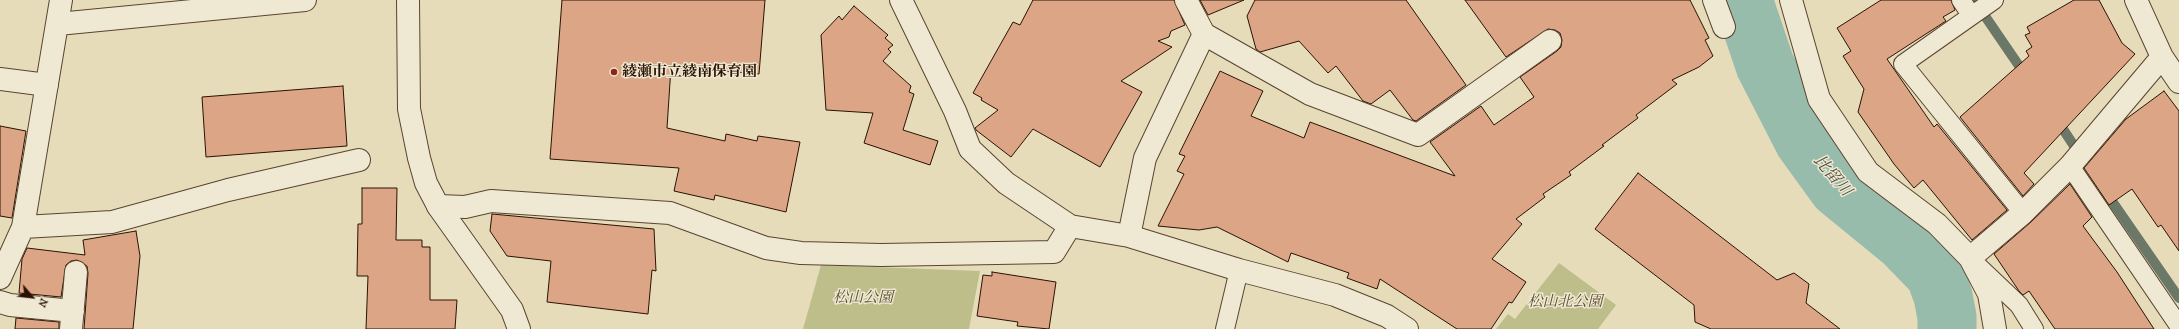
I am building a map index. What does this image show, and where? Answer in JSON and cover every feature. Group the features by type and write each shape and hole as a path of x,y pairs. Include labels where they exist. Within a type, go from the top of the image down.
{"street":[{"path":"0,278 23,227 61,0"},
{"path":"58,24 305,0"},
{"path":"408,0 409,109 426,183 438,206 512,310 519,329"},
{"path":"901,0 955,111 970,149 1006,183 1070,226 1129,236 1239,270 1335,295 1387,316 1407,329"},
{"path":"1186,0 1204,34 1310,94 1418,135 1550,41"},
{"path":"1714,0 1724,27"},
{"path":"1791,0 1819,99 1868,172 1937,224 1970,258 1989,294 1995,329"},
{"path":"2136,0 2162,57 2179,82"},
{"path":"1129,236 1145,158 1204,34"},
{"path":"1970,258 2023,213 2070,166 2162,57"},
{"path":"0,79 47,85"},
{"path":"23,227 112,222 228,190 359,160"},
{"path":"438,206 465,207 491,201 670,213 766,248 802,253 881,255 1054,252 1070,226"},
{"path":"0,302 72,320 76,272"}],"lane":[{"path":"1961,0 1971,16"},
{"path":"1994,0 1904,64 2023,213"},
{"path":"2070,166 2179,326"},
{"path":"1970,258 2019,306 2034,329"},
{"path":"1225,329 1239,270"}],"green space":[{"name":"松山北公園","path":"1559,263 1616,305 1598,329 1496,329 1508,314 1515,319"},
{"name":"松山公園","path":"821,265 980,271 969,329 803,329"}],"building":[{"path":"562,0 765,0 759,74 671,67 667,128 725,141 726,134 757,141 758,136 800,142 786,212 715,195 714,200 674,191 679,168 550,159"},
{"path":"1033,0 1174,0 1185,25 1171,31 1169,37 1158,41 1172,47 1121,81 1142,92 1100,167 1033,129 1011,157 975,128 998,110 981,100 982,98 973,93 1013,22 1020,25"},
{"path":"1200,0 1244,0 1208,15"},
{"path":"1255,0 1406,0 1466,85 1416,121 1413,120 1390,90 1371,104 1363,101 1336,66 1328,73 1299,41 1260,52 1256,49 1247,16"},
{"path":"1465,0 1690,0 1709,38 1705,40 1713,56 1699,67 1672,80 1677,84 1636,115 1638,118 1569,172 1571,175 1543,194 1545,197 1516,219 1522,224 1492,259 1526,282 1512,303 1509,302 1491,329 1457,329 1380,279 1377,289 1347,278 1349,273 1291,253 1288,262 1217,227 1199,230 1158,226 1184,174 1177,171 1185,156 1179,154 1220,71 1263,91 1251,116 1304,138 1310,122 1455,176 1430,142 1481,106 1494,125 1534,97 1520,77 1557,51 1561,47 1562,40 1560,33 1555,30 1548,29 1506,57"},
{"path":"1881,0 1951,0 1955,10 1943,17 1946,21 1887,59 1934,127 1937,124 2007,210 1972,240 1923,180 1914,188 1894,164 1858,112 1864,89 1843,56 1851,51 1837,28"},
{"path":"2074,0 2099,0 2122,43 2135,54 2024,173 2034,184 2023,196 1960,117 2029,56 2026,51 2032,47 2025,35 2030,33 2027,27"},
{"path":"854,6 888,35 885,38 893,45 888,49 891,52 883,61 911,86 909,92 914,94 903,130 938,141 930,165 864,143 873,113 826,110 821,35 839,16 842,20"},
{"path":"343,86 347,146 206,157 202,97"},
{"path":"2164,91 2179,111 2179,251 2161,225 2158,227 2132,189 2109,205 2084,168 2126,119"},
{"path":"0,126 26,131 12,218 0,216"},
{"path":"1638,173 1777,280 1794,273 1809,284 1806,303 1840,329 1711,329 1695,322 1694,305 1595,229"},
{"path":"2070,184 2092,217 2083,226 2117,272 2154,329 2055,329 2029,291 2023,295 2019,291 1994,254 2031,222"},
{"path":"362,188 397,188 396,240 422,240 422,247 430,247 430,300 457,300 455,329 366,329 368,276 357,276 358,224 362,224"},
{"path":"492,214 654,229 656,271 652,270 648,314 547,302 551,261 507,256 490,231"},
{"path":"136,231 140,256 133,329 84,329 88,273 87,266 77,260 71,261 66,265 61,297 19,293 22,259 27,248 85,255 83,240"},
{"path":"992,272 1056,282 1049,329 1017,326 1018,322 977,316 983,275 992,276"},
{"path":"16,318 59,322 59,329 15,329"}],"waterway":[{"name":"比留川","path":"1743,0 1765,65 1804,141 1838,188 1904,242 1935,274 1943,296 1947,317 1947,329"},
{"path":"1974,0 2026,76"},
{"path":"2057,120 2080,155"},
{"path":"2105,191 2179,298"}],"place":[{"name":"綾瀬市立綾南保育園","path":"614,72"}]}
